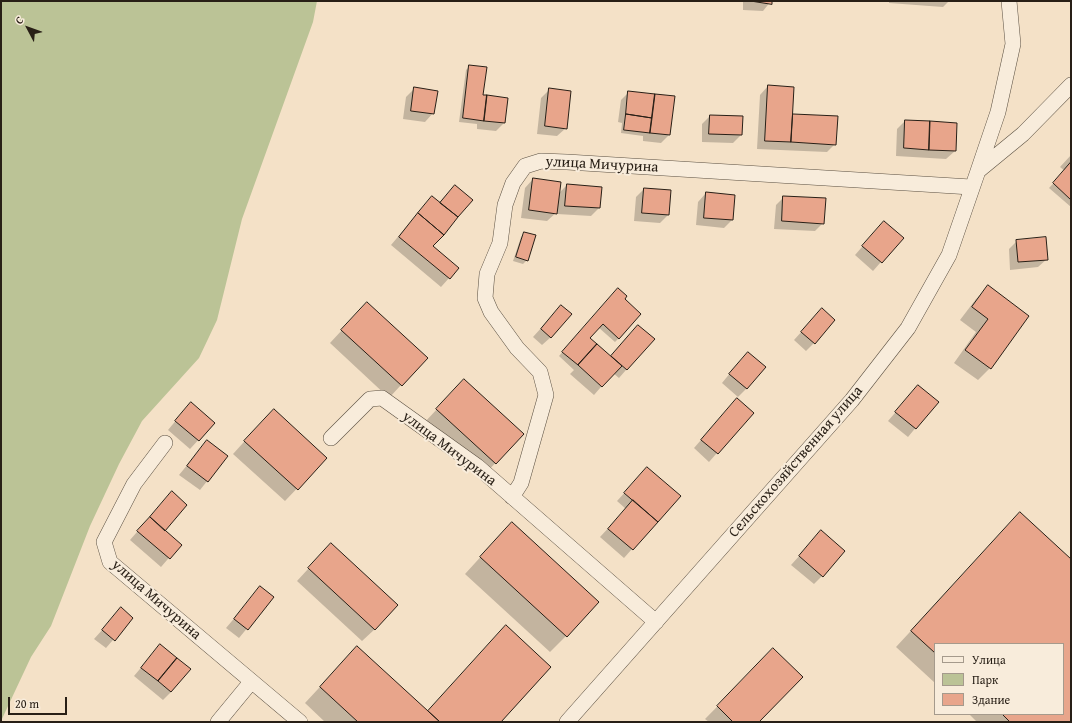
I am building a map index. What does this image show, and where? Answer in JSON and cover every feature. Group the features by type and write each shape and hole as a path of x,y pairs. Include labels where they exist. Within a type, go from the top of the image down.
{"street":[{"name":"Сельскохозяйственная улица","path":"567,722 852,400 908,328 949,255 971,187 998,112 1013,44 1009,1"},
{"name":"Сельскохозяйственная улица","path":"978,171 1023,134 1071,85"},
{"name":"улица Мичурина","path":"512,497 521,483 546,395 540,372 517,348 491,312 485,298 487,274 500,243 505,206 513,183 525,166 541,162 567,162 971,187"},
{"name":"улица Мичурина","path":"331,438 370,399 382,398 477,466 656,622"},
{"name":"улица Мичурина","path":"165,443 134,484 104,542 110,562 300,722"},
{"path":"218,722 251,682"}],"green space":[{"path":"1,1 317,1 313,22 242,219 217,320 199,358 142,421 119,464 90,526 51,626 31,657 1,721"}],"building":[{"path":"751,1 772,1 772,4"},
{"path":"469,65 487,67 483,95 487,95 484,121 463,118"},
{"path":"768,85 794,87 791,142 765,141"},
{"path":"414,87 438,91 434,114 411,111"},
{"path":"549,88 571,91 567,129 545,126"},
{"path":"628,91 655,94 652,118 626,114"},
{"path":"655,94 675,96 670,135 650,133"},
{"path":"487,95 508,98 505,123 484,121"},
{"path":"626,114 652,118 650,133 624,130"},
{"path":"793,114 838,116 836,145 791,142"},
{"path":"710,115 743,116 742,135 709,134"},
{"path":"905,120 930,121 929,150 904,148"},
{"path":"930,121 957,123 956,151 929,150"},
{"path":"1071,162 1071,200 1053,183"},
{"path":"533,178 561,182 557,214 529,210"},
{"path":"567,184 602,187 600,208 565,206"},
{"path":"455,185 473,200 458,217 440,203"},
{"path":"644,188 671,190 669,215 642,213"},
{"path":"706,192 735,195 733,220 704,218"},
{"path":"432,196 458,217 444,235 418,213"},
{"path":"783,196 826,198 824,224 782,221"},
{"path":"418,213 444,235 433,246 459,268 450,279 399,237"},
{"path":"884,221 904,238 882,263 862,246"},
{"path":"524,232 536,235 528,261 516,257"},
{"path":"1046,237 1048,260 1018,262 1016,240"},
{"path":"988,285 1029,316 991,369 965,350 988,319 972,307"},
{"path":"618,288 627,296 625,299 641,314 619,339 603,324 590,338 597,344 578,365 562,352"},
{"path":"367,302 428,358 402,386 341,330"},
{"path":"561,305 572,314 551,338 541,329"},
{"path":"822,308 835,320 815,344 801,332"},
{"path":"638,325 655,339 627,370 611,356"},
{"path":"597,344 622,366 602,387 578,365"},
{"path":"748,352 766,367 747,389 729,374"},
{"path":"464,379 524,434 496,464 436,409"},
{"path":"918,385 939,402 916,429 895,412"},
{"path":"737,398 754,413 718,454 701,440"},
{"path":"191,402 215,423 199,441 175,421"},
{"path":"274,409 327,458 298,490 244,441"},
{"path":"207,440 228,456 208,482 187,466"},
{"path":"647,467 681,496 658,522 624,493"},
{"path":"172,491 187,505 165,531 150,517"},
{"path":"633,500 658,522 633,550 608,529"},
{"path":"1020,512 1071,559 1071,722 1010,722 1003,715 1064,715 1064,643 934,643 934,652 911,631"},
{"path":"150,517 182,545 170,559 137,531"},
{"path":"512,522 599,602 567,637 480,557"},
{"path":"821,530 845,551 823,577 799,556"},
{"path":"331,543 398,605 375,630 308,568"},
{"path":"260,586 274,597 248,630 234,619"},
{"path":"121,607 133,618 115,641 102,630"},
{"path":"506,625 551,667 501,722 440,722 428,711"},
{"path":"160,644 177,658 158,681 141,668"},
{"path":"357,646 440,722 358,722 320,687"},
{"path":"773,648 803,677 759,722 733,722 717,706"},
{"path":"177,658 191,669 171,692 158,681"}]}
